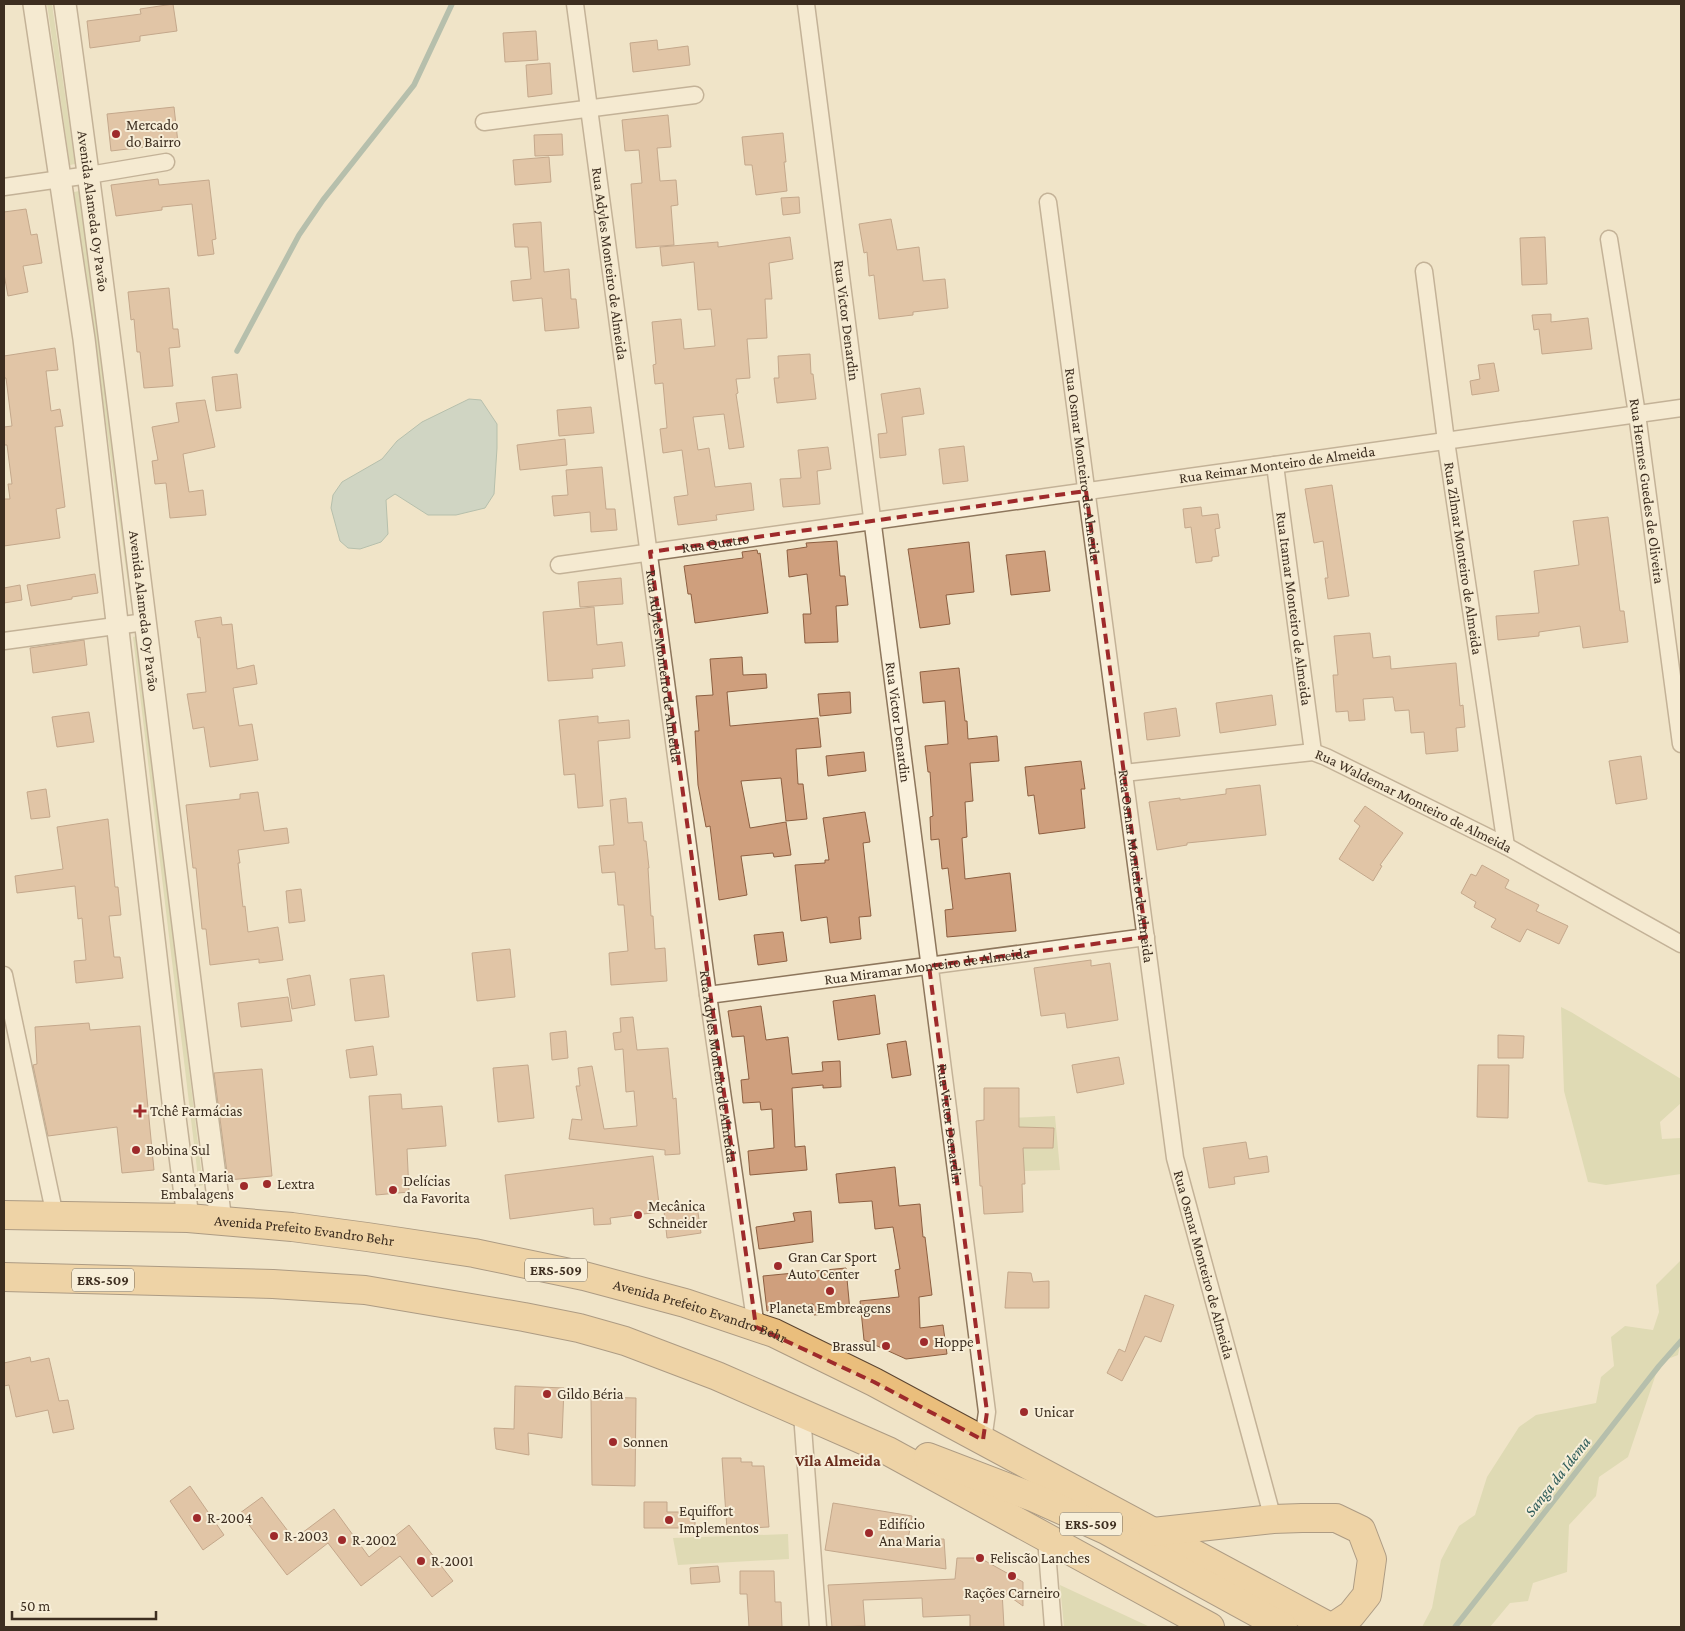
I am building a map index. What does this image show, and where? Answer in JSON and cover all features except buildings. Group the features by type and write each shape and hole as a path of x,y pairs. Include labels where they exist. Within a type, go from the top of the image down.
{"highway":[{"name":"Avenida Prefeito Evandro Behr","path":"4,1215 188,1218 367,1236 506,1260 584,1276 685,1303 774,1333 874,1382 1332,1627"},
{"name":"ERS-509","path":"4,1277 273,1284 365,1290 579,1328 625,1342 717,1376 888,1451 1210,1627"},
{"name":"ERS-509","path":"888,1451 911,1450 1036,1498 1106,1530 1283,1627"},
{"name":"ERS-509","path":"1153,1532 1273,1519 1336,1518 1360,1530 1372,1559 1367,1594 1350,1615 1332,1627"}],"street":[{"name":"Avenida Alameda Oy Pavão","path":"34,4 62,179 84,339 188,1218"},
{"name":"Avenida Alameda Oy Pavão","path":"65,4 90,175 191,996 221,1221"},
{"name":"Rua Adyles Monteiro de Almeida","path":"576,4 708,995 756,1326"},
{"name":"Rua Victor Denardin","path":"806,4 987,1412 983,1440"},
{"path":"484,122 590,110 695,95"},
{"path":"4,187 166,162"},
{"name":"Rua Osmar Monteiro de Almeida","path":"1048,202 1175,1158 1273,1519"},
{"name":"Rua Hermes Guedes de Oliveira","path":"1609,239 1637,414 1681,744"},
{"name":"Rua Zilmar Monteiro de Almeida","path":"1424,271 1446,441 1506,846"},
{"name":"Rua Reimar Monteiro de Almeida","path":"872,521 1681,408"},
{"name":"Rua Itamar Monteiro de Almeida","path":"1275,465 1313,752"},
{"name":"Rua Quatro","path":"559,565 872,521"},
{"path":"4,641 145,622"},
{"name":"Rua Waldemar Monteiro de Almeida","path":"1124,773 1313,752 1506,846 1681,944"},
{"name":"Rua Miramar Monteiro de Almeida","path":"708,995 1146,937"},
{"path":"4,975 55,1216"},
{"path":"802,1414 818,1627"},
{"path":"1046,1538 1053,1627"}],"highlighted area":[{"path":"1086,491 1146,937 929,966 987,1412 983,1440 874,1382 756,1327 650,552"}],"green space":[{"path":"47,4 52,4 75,164 70,165"},
{"path":"79,191 136,604 131,605 74,192"},
{"path":"137,636 203,1185 199,1186 133,637"},
{"path":"1561,1007 1681,1079 1681,1103 1660,1122 1662,1139 1681,1138 1681,1174 1606,1185 1588,1182 1564,1091"},
{"path":"1055,1116 1060,1170 991,1172 986,1119"},
{"path":"1681,1260 1681,1341 1678,1355 1660,1362 1628,1457 1599,1477 1596,1496 1569,1525 1567,1572 1533,1583 1528,1601 1510,1603 1490,1627 1422,1627 1432,1608 1441,1560 1459,1526 1475,1515 1487,1477 1519,1427 1536,1415 1596,1403 1601,1377 1614,1366 1611,1337 1625,1326 1653,1330 1659,1312 1656,1285"},
{"path":"788,1534 789,1559 678,1565 673,1538"},
{"path":"1060,1585 1150,1627 1064,1627"}],"water":[{"path":"469,399 481,400 497,424 494,494 485,508 456,515 428,515 395,494 386,500 388,534 381,542 360,549 348,548 340,541 331,508 333,495 342,482 382,459 397,441 422,422"}],"waterway":[{"path":"237,351 299,235 323,200 414,85 452,4"},
{"name":"Sanga da Idema","path":"1455,1627 1659,1366 1681,1341"}],"place":[{"name":"Mercado do Bairro","path":"116,134"},
{"name":"Tchê Farmácias","path":"140,1111"},
{"name":"Bobina Sul","path":"136,1150"},
{"name":"Lextra","path":"267,1184"},
{"name":"Santa Maria Embalagens","path":"244,1186"},
{"name":"Delícias da Favorita","path":"393,1190"},
{"name":"Mecânica Schneider","path":"638,1215"},
{"name":"Gran Car Sport Auto Center","path":"778,1266"},
{"name":"Planeta Embreagens","path":"830,1291"},
{"name":"Hoppe","path":"924,1342"},
{"name":"Brassul","path":"886,1346"},
{"name":"Gildo Béria","path":"547,1394"},
{"name":"Unicar","path":"1024,1412"},
{"name":"Sonnen","path":"613,1442"},
{"name":"R-2004","path":"197,1518"},
{"name":"Equiffort Implementos","path":"669,1520"},
{"name":"Edifício Ana Maria","path":"869,1533"},
{"name":"R-2003","path":"274,1536"},
{"name":"R-2002","path":"342,1540"},
{"name":"Feliscão Lanches","path":"980,1558"},
{"name":"R-2001","path":"421,1561"},
{"name":"Rações Carneiro","path":"1012,1576"}],"district":[{"name":"Vila Almeida","path":"838,1460"}]}
